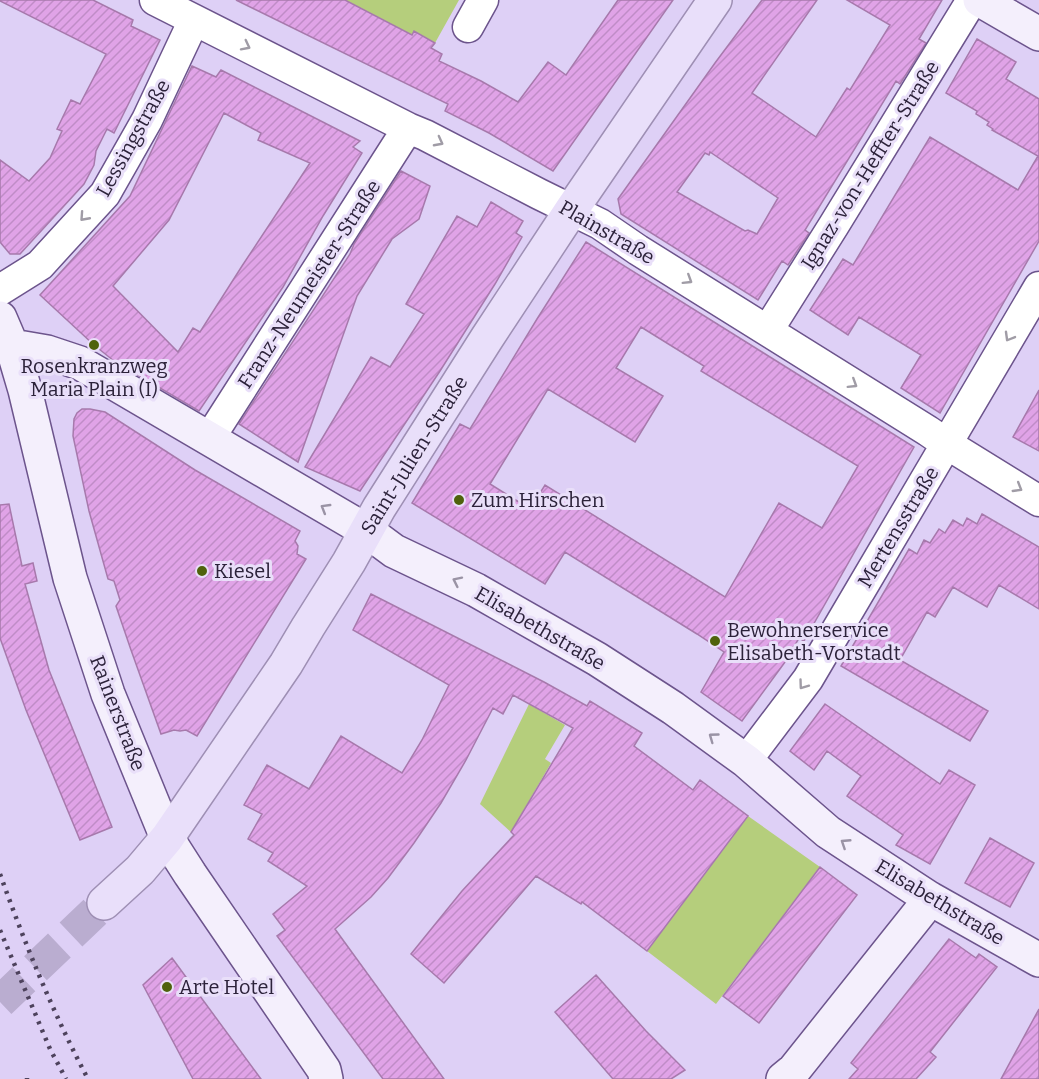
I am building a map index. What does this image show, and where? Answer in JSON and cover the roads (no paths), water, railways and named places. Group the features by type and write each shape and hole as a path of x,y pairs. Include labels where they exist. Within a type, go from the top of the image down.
{"main road":[{"name":"Saint-Julien-Straße","path":"104,903 140,870 167,838 286,664 442,408 572,209 715,0"}],"street":[{"name":"Plainstraße","path":"154,0 600,224 1039,501"},
{"path":"468,27 483,0"},
{"name":"Ignaz-von-Heffter-Straße","path":"768,330 972,0"},
{"path":"980,0 1039,34"},
{"name":"Lessingstraße","path":"0,290 40,266 105,194 147,120 194,20"},
{"name":"Franz-Neumeister-Straße","path":"209,439 408,128"},
{"name":"Mertensstraße","path":"746,761 808,679 1039,287"},
{"name":"Elisabethstraße","path":"6,332 47,352 80,363 367,531 394,551 476,590 597,659 673,708 746,761 828,832 929,898 1039,960"},
{"name":"Rainerstraße","path":"6,332 25,390 70,578 108,694 167,838 189,874 330,1076"},
{"path":"783,1079 794,1070 929,898"}],"tunnel":[{"path":"0,1002 104,903"}],"railway":[{"path":"0,874 40,978 88,1079"},
{"path":"0,930 50,1049 66,1079"}],"place":[{"name":"Rosenkranzweg Maria Plain (I)","path":"94,345"},
{"name":"Zum Hirschen","path":"459,500"},
{"name":"Kiesel","path":"202,571"},
{"name":"Bewohnerservice Elisabeth-Vorstadt","path":"715,641"},
{"name":"Arte Hotel","path":"167,987"}]}
